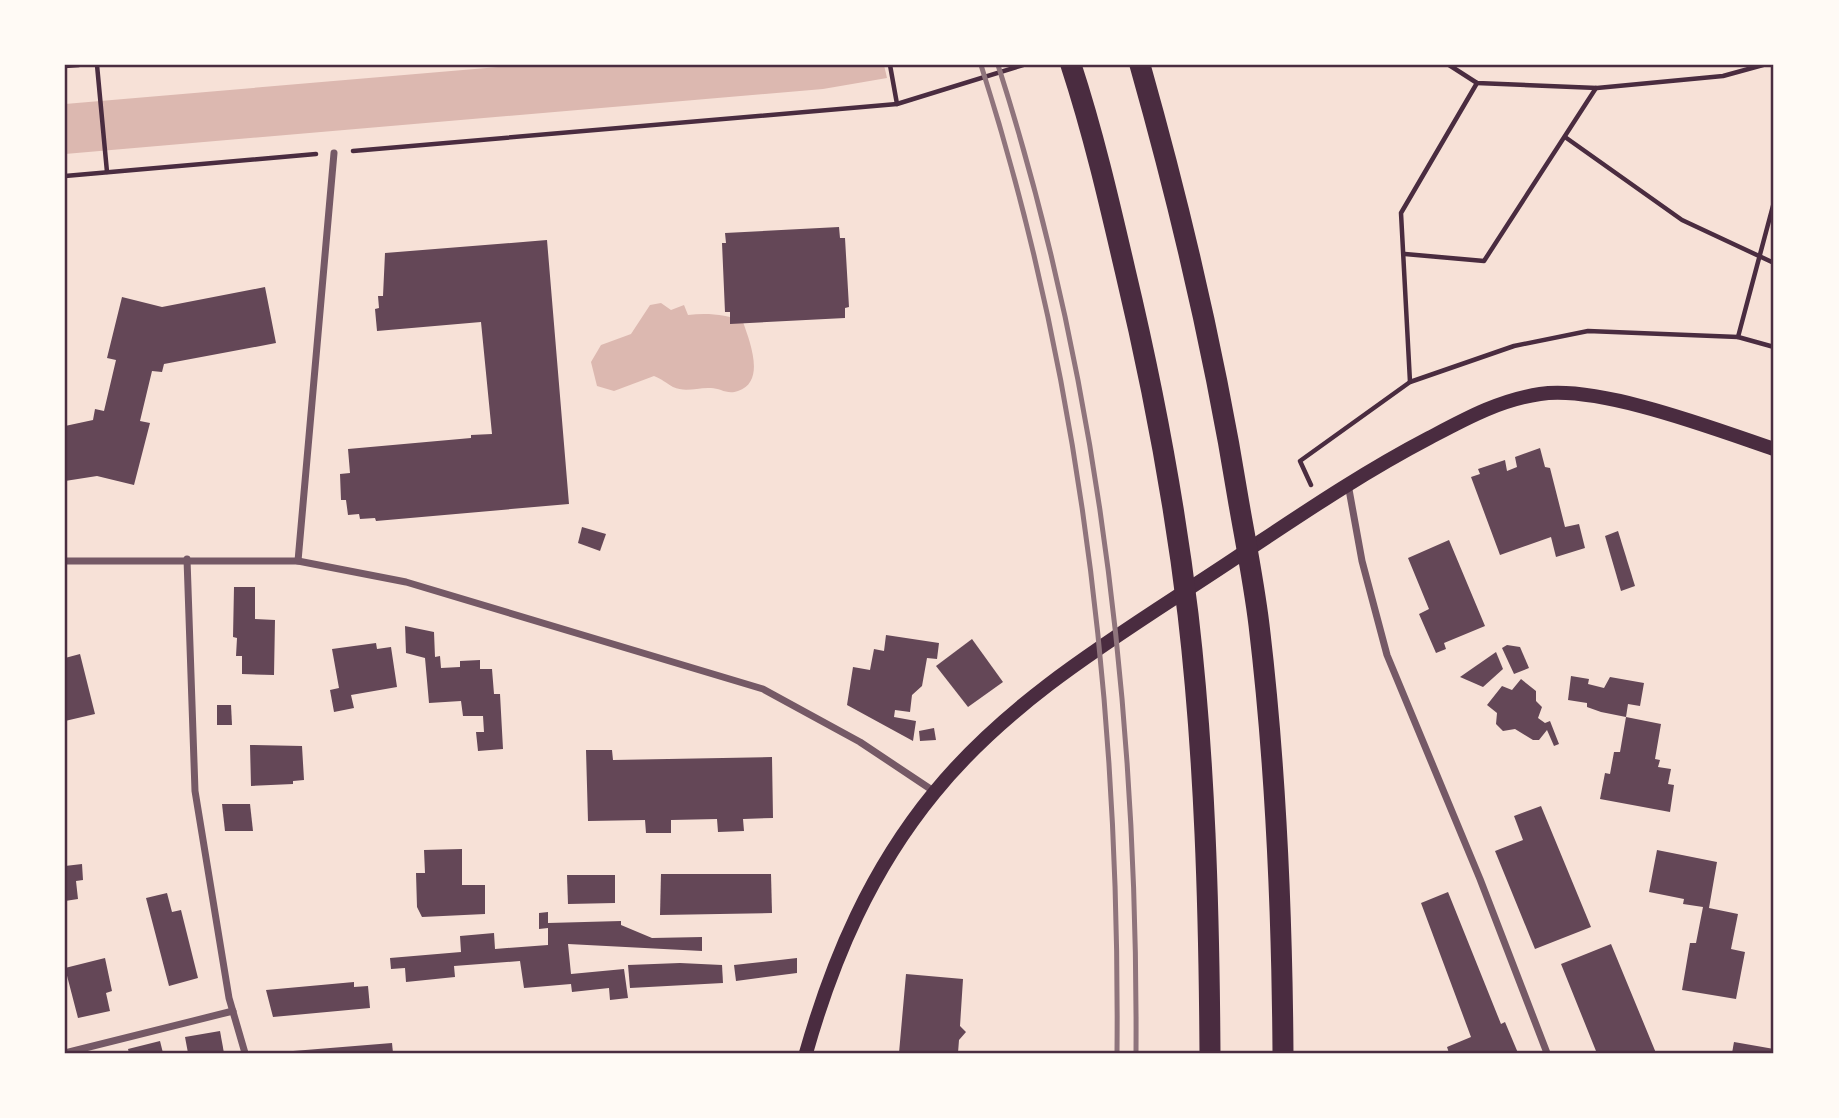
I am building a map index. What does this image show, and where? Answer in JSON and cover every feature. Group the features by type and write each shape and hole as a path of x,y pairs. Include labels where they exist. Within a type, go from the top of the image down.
{"highway":[{"path":"1140,65 1176,193 1209,333 1259,622 1274,771 1282,946 1283,1053"},
{"path":"1073,72 1110,203 1139,329 1166,461 1188,613 1201,755 1210,1053"}],"main road":[{"path":"806,1053 836,957 863,899 898,839 934,792 993,730 1063,673 1348,483 1480,411 1508,400 1562,392 1654,411 1774,449"}],"street":[{"path":"298,561 334,153"},
{"path":"1348,483 1362,561 1387,655 1480,879 1547,1053"},
{"path":"187,559 195,791 233,1011 245,1053"},
{"path":"65,561 298,561 406,582 763,689 860,742 934,792"},
{"path":"65,1053 233,1011"}],"path":[{"path":"65,66 79,65"},
{"path":"97,65 107,172"},
{"path":"890,65 897,104"},
{"path":"65,176 897,104 1023,65"},
{"path":"1449,65 1476,83 1597,88 1723,76 1763,65"},
{"path":"1410,382 1401,213 1476,83"},
{"path":"1405,254 1484,261 1597,88"},
{"path":"1565,137 1682,220 1774,263"},
{"path":"1738,337 1774,202"}],"shaded area":[{"path":"521,65 884,65 887,78 823,89 65,154 65,104"},
{"path":"661,303 671,310 684,305 688,315 716,315 743,322 754,361 752,379 747,386 730,392 711,388 683,390 654,376 614,391 597,386 591,362 601,345 631,334 650,305"}],"building":[{"path":"839,227 840,238 845,238 849,307 845,308 845,318 730,324 730,312 725,312 722,243 726,243 725,233"},
{"path":"547,240 569,504 376,521 375,518 360,519 359,514 348,515 346,500 341,500 340,474 350,473 348,449 492,434 481,322 377,331 375,309 379,308 378,296 383,296 385,253"},
{"path":"265,287 276,343 164,364 162,372 152,371 140,421 150,423 134,485 97,476 65,481 65,426 93,420 95,409 104,411 116,360 107,358 122,297 162,307"},
{"path":"1540,448 1545,467 1550,468 1565,527 1579,524 1585,548 1556,557 1551,537 1500,555 1471,477 1480,474 1478,469 1505,460 1507,471 1517,467 1515,457"},
{"path":"582,527 606,534 600,551 578,543"},
{"path":"1618,531 1635,586 1621,591 1605,536"},
{"path":"1449,540 1485,626 1444,643 1446,649 1436,653 1419,614 1429,609 1408,558"},
{"path":"234,587 255,587 255,619 275,620 274,675 242,674 242,656 236,656 237,638 233,637"},
{"path":"405,626 434,632 435,657 440,656 441,668 460,667 460,661 480,660 480,669 492,669 494,694 500,694 503,749 478,751 476,732 484,732 483,716 463,716 461,701 429,703 425,658 406,653"},
{"path":"886,635 939,643 937,659 927,658 922,686 912,695 910,712 895,710 894,717 916,721 913,741 847,705 853,667 870,670 874,649 884,651"},
{"path":"972,639 1003,682 968,707 936,666"},
{"path":"376,643 377,649 391,647 397,687 351,695 354,708 334,712 330,690 339,688 332,649"},
{"path":"1507,645 1520,647 1529,668 1514,674 1502,648"},
{"path":"1496,652 1503,669 1483,687 1460,677"},
{"path":"80,654 95,714 65,721 65,658"},
{"path":"1571,676 1589,679 1588,684 1604,688 1610,677 1644,683 1640,706 1628,704 1626,717 1587,707 1587,703 1568,700"},
{"path":"1521,679 1536,691 1536,701 1542,707 1538,718 1545,723 1550,721 1559,744 1554,746 1547,730 1539,740 1533,740 1515,729 1503,731 1496,724 1497,713 1487,705 1502,686 1512,690"},
{"path":"217,705 231,705 232,725 217,725"},
{"path":"1626,717 1661,724 1655,759 1660,760 1658,767 1671,769 1668,784 1674,785 1670,812 1600,799 1605,773 1610,774 1614,752 1620,752"},
{"path":"934,728 936,740 920,741 919,731"},
{"path":"250,745 302,746 304,780 293,781 293,784 251,786"},
{"path":"586,750 612,750 613,760 772,757 773,818 743,819 744,831 718,832 717,819 671,820 671,833 646,833 645,820 588,821"},
{"path":"222,804 250,804 253,831 225,831"},
{"path":"1541,806 1591,927 1535,949 1495,851 1523,840 1514,816"},
{"path":"462,849 462,885 485,885 485,914 422,917 417,907 416,873 425,873 424,850"},
{"path":"1657,850 1717,862 1709,908 1738,914 1731,949 1745,952 1736,999 1682,990 1690,943 1696,943 1703,907 1683,904 1684,899 1649,892"},
{"path":"82,864 83,880 76,881 78,899 65,901 65,866"},
{"path":"661,874 771,874 772,913 660,915"},
{"path":"567,875 615,875 615,903 568,904"},
{"path":"1448,892 1501,1024 1505,1022 1518,1053 1449,1053 1447,1047 1471,1037 1421,903"},
{"path":"167,893 172,912 181,910 198,978 169,986 146,898"},
{"path":"548,912 548,923 621,921 621,925 652,938 702,937 702,951 568,944 571,974 624,969 628,998 610,1000 609,988 572,992 571,984 524,988 520,961 454,966 455,977 406,982 405,968 391,969 390,958 461,952 460,936 494,933 495,949 548,945 548,928 539,929 539,913"},
{"path":"1611,944 1656,1053 1591,1053 1596,1051 1561,964"},
{"path":"105,958 112,991 106,993 110,1011 78,1018 65,968"},
{"path":"797,958 797,973 736,981 734,965"},
{"path":"628,965 722,965 723,983 630,988"},
{"path":"906,974 963,979 960,1026 966,1032 959,1040 958,1053 899,1053"},
{"path":"354,982 354,987 368,986 370,1008 273,1017 266,990"},
{"path":"220,1031 224,1053 188,1053 185,1037"},
{"path":"160,1041 163,1053 129,1053 128,1049"},
{"path":"1734,1042 1774,1049 1774,1053 1732,1053"},
{"path":"392,1043 393,1053 293,1053 293,1051"}],"railway":[{"path":"981,65 1016,185 1046,307 1070,430 1088,553 1102,678 1111,803 1117,1053"},
{"path":"998,65 1033,185 1063,307 1087,430 1106,553 1130,803 1136,1053"}]}
